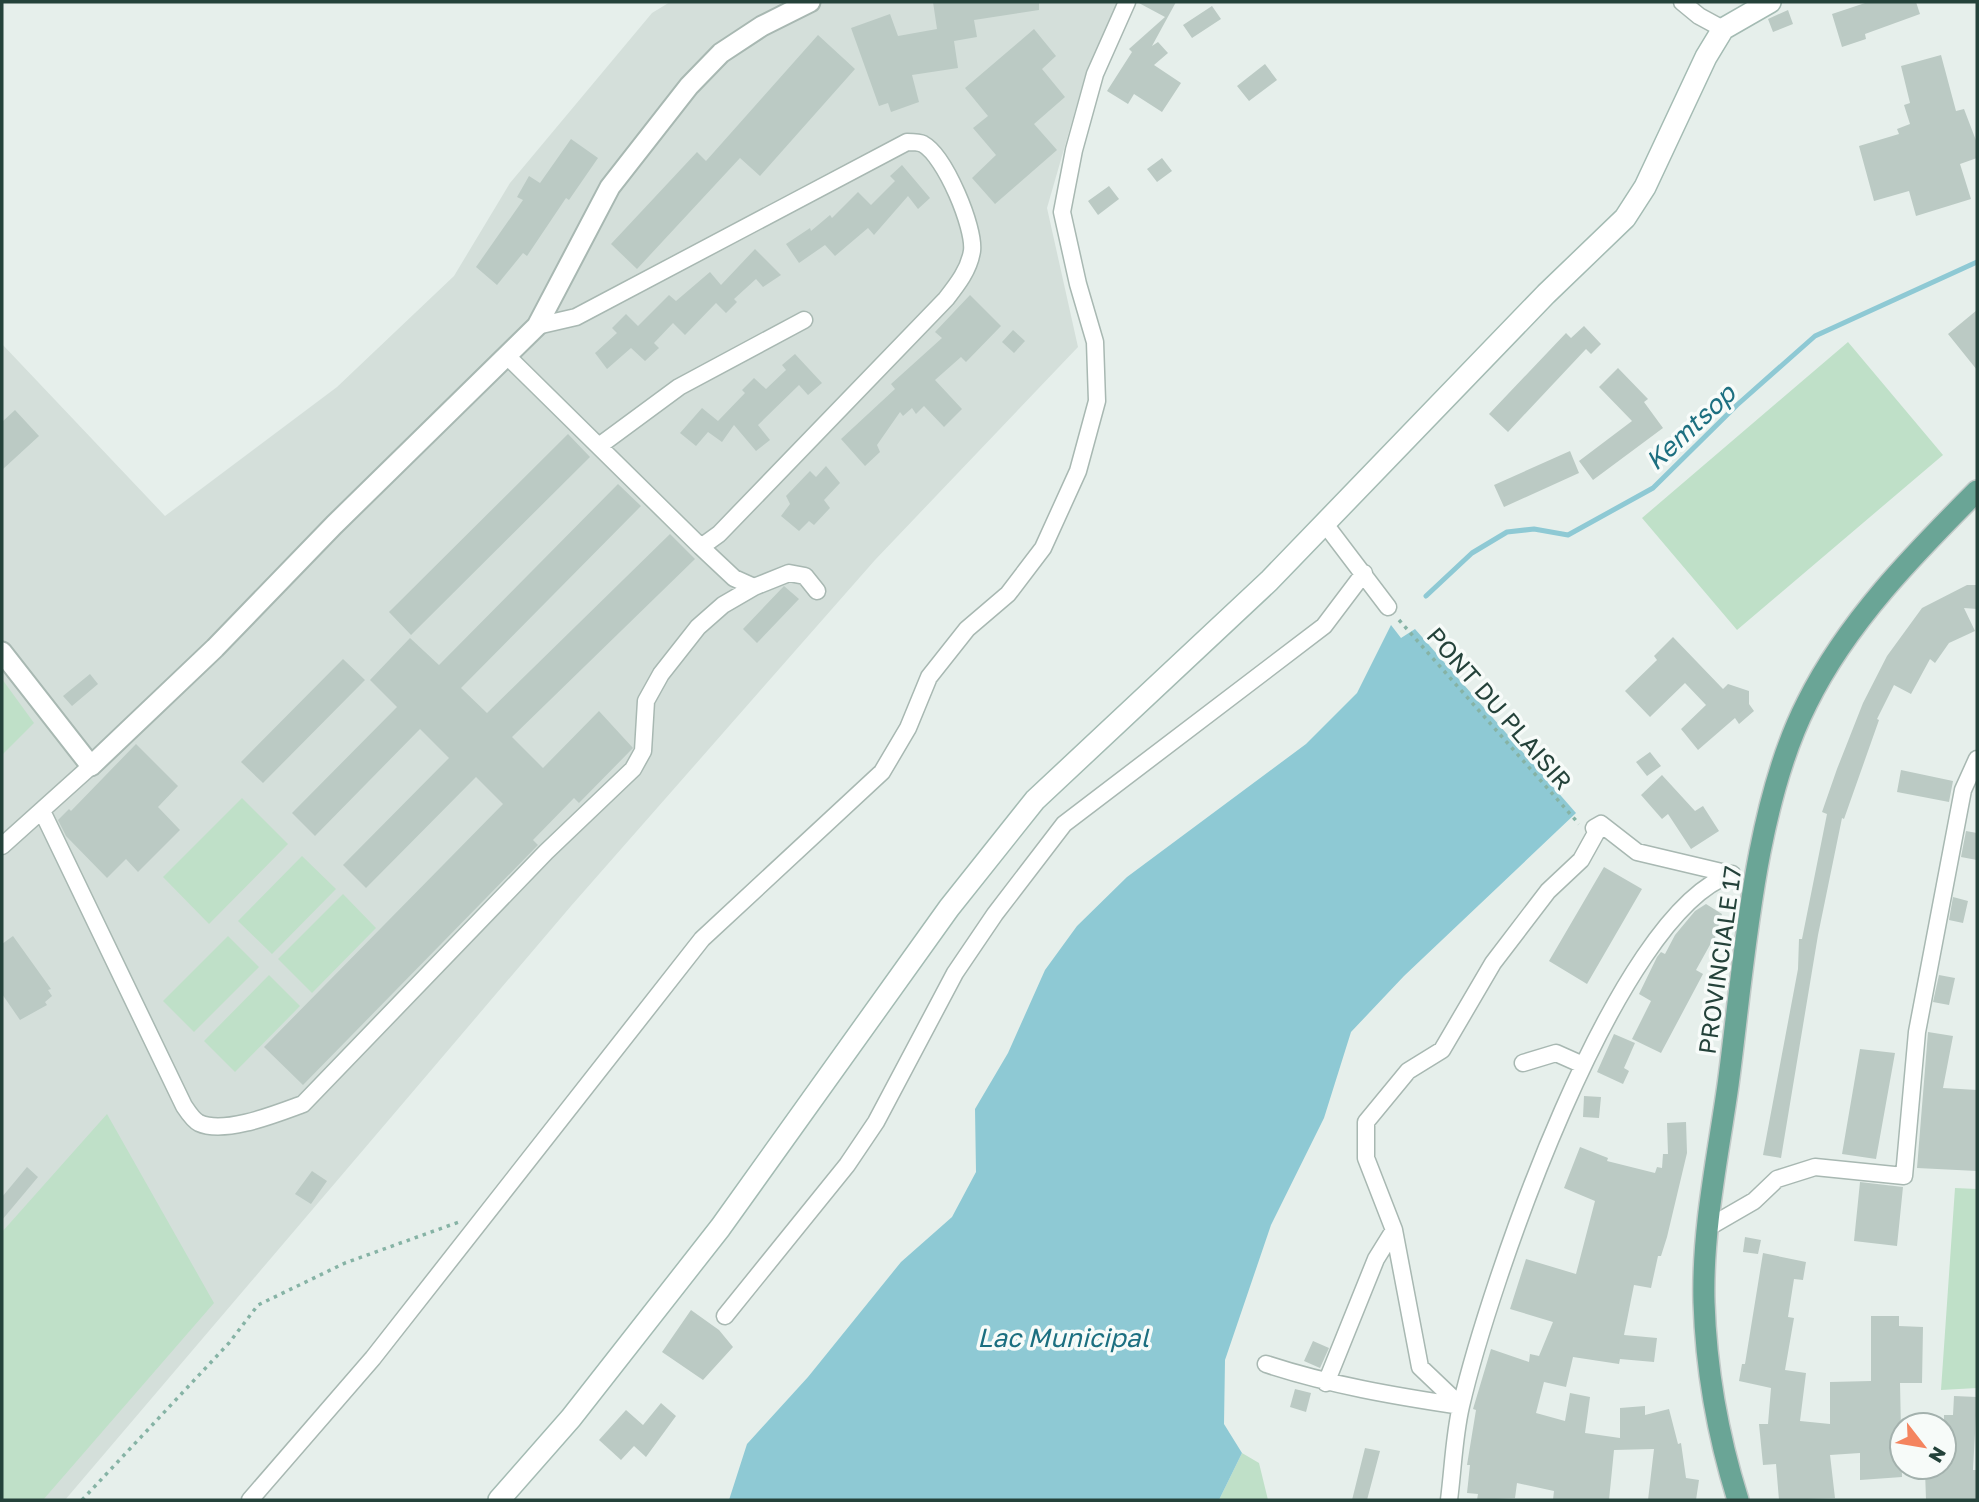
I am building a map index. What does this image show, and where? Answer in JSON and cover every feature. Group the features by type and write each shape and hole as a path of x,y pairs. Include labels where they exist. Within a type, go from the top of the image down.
{"main road":[{"path":"499,1500 571,1418 720,1228 992,851 1035,800 1269,582 1546,294 1625,218 1645,187 1706,57 1723,29 1770,2"},
{"name":"PROVINCIALE 17","path":"1738,1500 1716,1412 1706,1350 1704,1298 1709,1227 1756,878 1779,775 1792,735 1808,700 1849,635 1920,548 1977,491"}],"street":[{"path":"2,846 215,648 334,525 537,326 611,187 689,86 721,53 762,26 810,2"},
{"path":"250,1500 373,1358 702,939 882,772 908,728 929,677 967,629 1008,594 1043,548 1078,471 1097,401 1095,342 1078,284 1062,212 1074,150 1095,74 1127,2"},
{"path":"1682,2 1699,16 1723,29"},
{"path":"537,326 576,317 741,233 907,142 922,144 933,154 963,209 972,232 972,250 963,274 946,299 719,534 701,547"},
{"path":"599,446 679,387 804,320"},
{"path":"506,355 734,578 754,587"},
{"path":"1325,524 1388,607"},
{"path":"42,811 184,1106 197,1122 212,1127 262,1119 303,1104 546,852 633,769 643,751 646,701 661,674 698,627 723,605 754,587 789,573 805,576 817,591"},
{"path":"725,1316 847,1165 876,1122 955,973 995,914 1064,824 1324,626 1364,573"},
{"path":"2,652 91,766"},
{"path":"1709,1227 1754,1201 1777,1179 1815,1167 1904,1176 1917,1032 1963,790 1977,760"},
{"path":"1601,824 1637,852 1756,878"},
{"path":"1585,832 1601,824"},
{"path":"1461,1406 1420,1367 1394,1230 1366,1158 1366,1122 1408,1071 1443,1050 1493,963 1548,891 1581,860 1601,824"},
{"path":"1449,1500 1461,1406 1486,1321 1537,1174 1583,1065 1628,982 1653,944 1692,897 1715,880 1732,874"},
{"path":"1523,1063 1556,1053 1583,1065"},
{"path":"1326,1383 1376,1259 1394,1230"},
{"path":"1266,1364 1326,1383 1461,1406"}],"path":[{"name":"PONT DU PLAISIR","path":"1388,607 1585,832"},
{"path":"82,1500 229,1343 258,1305 345,1263 487,1214"}],"shaded area":[{"path":"670,2 1118,2 1085,76 1047,208 1078,347 875,560 571,906 65,1500 2,1500 2,344 165,516 337,387 454,276 510,183 652,13"}],"green space":[{"path":"1848,342 1943,455 1737,630 1642,518"},
{"path":"2,679 34,723 2,755"},
{"path":"242,798 288,844 209,924 163,877"},
{"path":"302,856 336,889 272,954 238,921"},
{"path":"343,894 376,928 312,993 278,959"},
{"path":"228,936 259,967 194,1032 163,1001"},
{"path":"269,975 300,1006 235,1072 204,1041"},
{"path":"107,1114 214,1303 43,1500 2,1500 2,1232"},
{"path":"1955,1188 1977,1189 1977,1388 1941,1390"},
{"path":"1242,1453 1259,1463 1268,1500 1219,1500"}],"water":[{"name":"Lac Municipal","path":"1391,625 1401,638 1415,629 1576,813 1404,976 1351,1032 1324,1118 1271,1225 1225,1360 1224,1424 1242,1453 1219,1500 729,1500 747,1444 808,1377 901,1262 952,1217 976,1172 975,1109 1008,1053 1045,970 1077,926 1127,877 1306,744 1357,693"}],"building":[{"path":"933,2 1039,2 1039,10 974,20 977,37 954,41 958,68 912,75 919,102 891,112 888,103 879,106 851,28 890,14 898,36 937,29"},
{"path":"1137,2 1176,2 1152,46 1158,42 1168,53 1154,65 1181,83 1162,112 1134,94 1128,104 1107,91 1132,52 1129,49 1165,17"},
{"path":"1868,2 1916,2 1920,14 1865,34 1866,39 1842,47 1832,14"},
{"path":"1212,6 1221,19 1192,38 1183,25"},
{"path":"1788,10 1793,24 1773,32 1768,19"},
{"path":"1034,29 1056,56 1042,69 1065,97 1034,124 1057,150 995,204 972,178 996,155 973,128 988,116 965,88"},
{"path":"818,35 855,69 760,176 740,158 637,269 611,244 697,152 706,161"},
{"path":"1941,55 1956,111 1964,109 1977,143 1977,158 1960,164 1971,199 1916,216 1909,191 1874,201 1859,146 1899,134 1897,129 1910,124 1904,105 1910,103 1901,66"},
{"path":"1265,64 1277,80 1249,101 1237,86"},
{"path":"571,139 598,158 569,200 566,198 527,256 523,253 497,285 476,267 523,200 517,197 529,176 540,183"},
{"path":"1162,158 1172,171 1157,182 1147,169"},
{"path":"902,165 930,198 918,209 908,196 874,235 868,228 835,256 825,245 799,263 786,244 810,228 811,231 830,215 832,218 858,192 871,205 895,181 890,176"},
{"path":"1109,186 1119,199 1098,215 1088,201"},
{"path":"755,249 781,275 763,287 756,279 734,299 737,302 726,313 716,303 685,335 673,323 654,343 659,348 645,361 631,348 607,369 595,353 617,333 612,328 626,314 638,326 669,295 676,301 710,272 721,285"},
{"path":"970,295 1001,326 966,362 961,357 935,380 962,409 944,427 924,406 916,414 912,408 903,416 900,412 877,445 880,452 865,466 841,439 895,389 891,384 942,338 935,332"},
{"path":"1977,310 1977,370 1948,334"},
{"path":"1584,326 1601,344 1591,354 1586,349 1508,432 1489,414 1566,333 1571,338"},
{"path":"1013,330 1025,341 1014,353 1002,342"},
{"path":"795,354 822,383 808,395 799,385 758,425 770,440 756,451 734,425 722,442 708,432 696,446 680,433 702,408 718,421 745,393 742,390 754,378 766,389 786,370 782,365"},
{"path":"1618,368 1648,399 1644,402 1663,428 1593,480 1579,461 1632,421 1599,387"},
{"path":"15,410 39,436 2,470 2,422"},
{"path":"568,434 590,457 411,635 389,612"},
{"path":"1570,451 1579,473 1504,507 1494,485"},
{"path":"826,466 840,483 824,500 830,508 814,525 809,521 799,531 781,516 790,504 786,496 810,471 816,477"},
{"path":"618,484 641,506 461,688 487,713 670,534 695,559 512,737 543,768 599,711 633,748 579,803 574,798 533,840 538,845 303,1085 264,1047 503,804 476,777 366,888 343,865 449,758 420,729 315,836 292,813 397,707 370,680 410,638 439,665"},
{"path":"1967,585 1977,585 1977,609 1964,608 1975,631 1949,643 1935,663 1930,659 1911,694 1894,685 1877,719 1879,720 1844,819 1842,818 1818,935 1781,1158 1763,1155 1798,969 1799,939 1802,939 1827,814 1822,812 1837,769 1863,703 1887,656 1922,608"},
{"path":"784,586 799,599 757,643 743,629"},
{"path":"1673,637 1723,689 1728,684 1749,691 1749,704 1754,711 1739,724 1735,718 1698,750 1681,729 1706,705 1685,683 1650,717 1625,691 1657,660 1654,656"},
{"path":"343,659 365,680 263,783 241,762"},
{"path":"90,674 98,684 72,706 63,696"},
{"path":"136,744 178,786 158,807 180,830 138,872 126,859 107,878 66,836 58,820 69,809 71,811"},
{"path":"1650,752 1661,766 1647,776 1636,762"},
{"path":"1901,770 1953,781 1949,802 1897,792"},
{"path":"1662,775 1695,811 1703,806 1719,831 1691,849 1668,814 1662,819 1641,795"},
{"path":"1966,831 1977,833 1977,860 1961,857"},
{"path":"1604,867 1642,889 1587,984 1549,961"},
{"path":"1953,897 1968,901 1963,923 1949,920"},
{"path":"1706,904 1722,914 1713,945 1711,943 1696,970 1703,974 1661,1053 1632,1039 1651,1001 1639,994 1657,957 1661,952 1665,954 1675,935 1695,911"},
{"path":"13,936 51,989 48,990 52,996 45,1002 47,1005 20,1020 2,994 2,944"},
{"path":"1939,975 1955,978 1949,1005 1933,1002"},
{"path":"1928,1032 1953,1036 1943,1088 1977,1090 1977,1171 1917,1168"},
{"path":"1614,1034 1635,1043 1624,1068 1629,1071 1623,1084 1597,1072"},
{"path":"1860,1049 1895,1053 1876,1159 1842,1154"},
{"path":"1584,1096 1601,1097 1599,1118 1583,1117"},
{"path":"1686,1122 1687,1153 1667,1237 1661,1256 1658,1256 1651,1288 1634,1285 1624,1335 1657,1338 1654,1362 1620,1359 1619,1364 1573,1357 1566,1387 1544,1382 1536,1413 1565,1421 1570,1393 1590,1397 1585,1433 1620,1438 1620,1408 1645,1406 1645,1415 1669,1409 1678,1444 1681,1443 1686,1478 1699,1480 1696,1500 1648,1500 1654,1449 1614,1450 1609,1500 1553,1500 1554,1491 1517,1483 1515,1498 1477,1500 1478,1494 1467,1493 1470,1465 1467,1465 1476,1410 1473,1409 1491,1349 1529,1362 1530,1354 1539,1356 1553,1322 1510,1309 1526,1259 1576,1274 1595,1201 1564,1188 1580,1147 1608,1158 1607,1161 1655,1173 1657,1167 1662,1168 1663,1154 1668,1154 1667,1123"},
{"path":"27,1167 38,1177 2,1220 2,1197"},
{"path":"312,1171 327,1181 311,1204 295,1194"},
{"path":"1860,1182 1903,1187 1897,1246 1854,1241"},
{"path":"1745,1237 1761,1240 1758,1254 1743,1252"},
{"path":"1763,1253 1806,1262 1803,1280 1794,1279 1788,1317 1794,1318 1785,1370 1806,1373 1800,1421 1830,1424 1830,1382 1871,1381 1871,1316 1899,1316 1899,1326 1923,1327 1922,1383 1900,1383 1901,1411 1888,1411 1888,1478 1860,1480 1860,1453 1830,1455 1835,1498 1779,1500 1776,1464 1763,1465 1759,1424 1768,1424 1771,1388 1739,1381 1742,1364 1745,1364"},
{"path":"691,1310 719,1330 733,1347 703,1380 662,1352"},
{"path":"1313,1341 1329,1348 1320,1368 1304,1361"},
{"path":"1295,1389 1311,1393 1306,1412 1290,1407"},
{"path":"1954,1396 1977,1397 1973,1470 1976,1470 1976,1500 1926,1500 1925,1481 1958,1481 1958,1411 1953,1411"},
{"path":"661,1403 676,1416 646,1457 634,1446 621,1460 599,1440 626,1410 643,1425"},
{"path":"1365,1448 1380,1451 1367,1500 1352,1500"}],"waterway":[{"name":"Kemtsop","path":"1426,596 1472,553 1507,532 1534,529 1568,535 1653,488 1737,405 1815,336 1977,262"}]}
